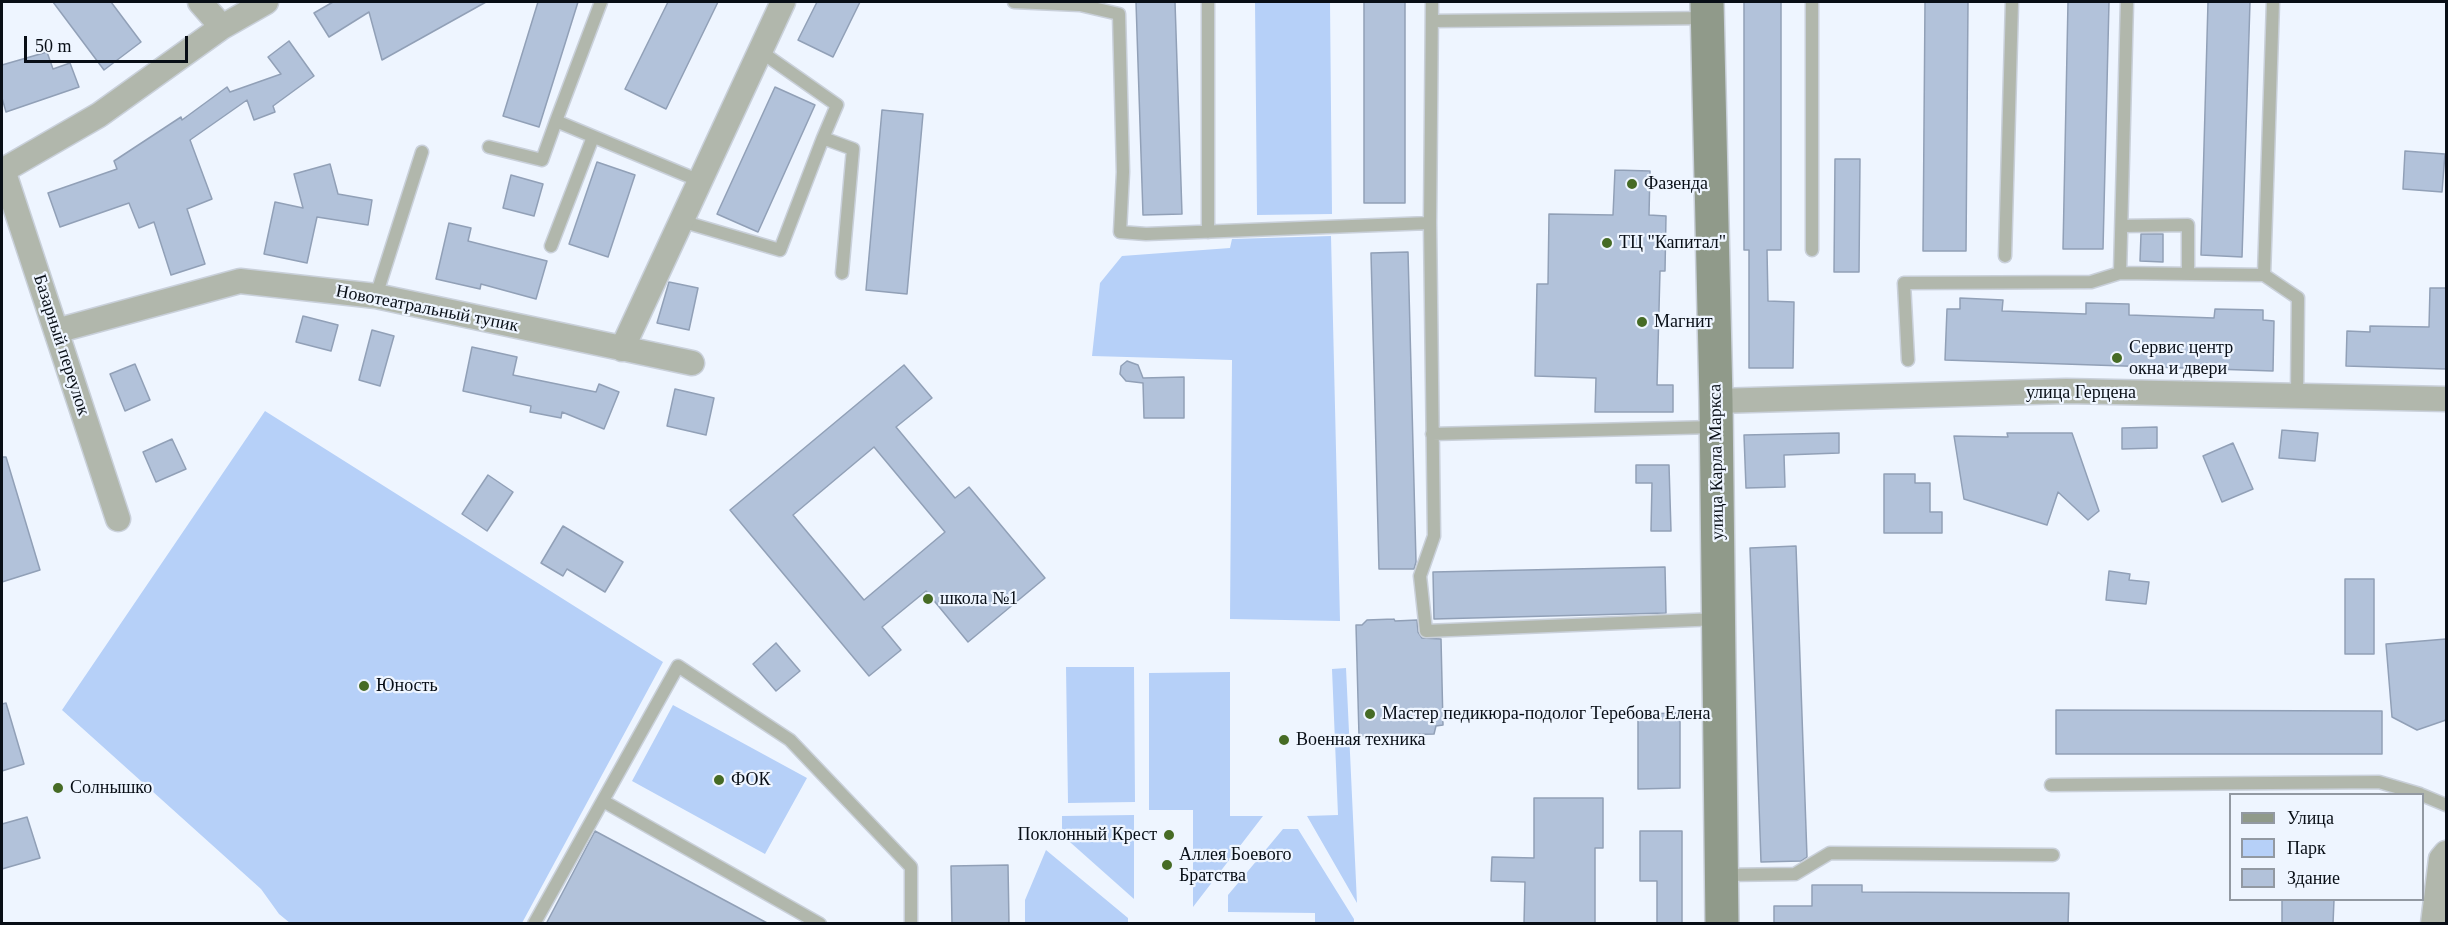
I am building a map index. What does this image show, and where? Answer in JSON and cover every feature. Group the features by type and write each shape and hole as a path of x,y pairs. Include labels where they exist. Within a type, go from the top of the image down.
{"main road":[{"name":"улица Карла Маркса","path":"1707,10 1716,414 1722,924"}],"street":[{"path":"200,2 222,27"},
{"path":"4,182 222,27 266,2"},
{"path":"622,349 783,2"},
{"name":"Базарный переулок","path":"4,182 118,519"},
{"name":"Новотеатральный тупик","path":"56,331 240,281 376,296 692,363"},
{"name":"улица Герцена","path":"1716,414 2066,391 2446,399"},
{"path":"2433,924 2441,859 2446,853"}],"lane":[{"path":"489,147 542,160 602,2"},
{"path":"1014,2 1080,4 1119,14 1123,172 1120,232 1146,234 1430,223"},
{"path":"1208,2 1208,231"},
{"path":"1432,2 1430,223 1434,536 1420,576 1426,631 1719,619"},
{"path":"1812,2 1812,250"},
{"path":"2005,256 2012,2"},
{"path":"2120,273 2127,2"},
{"path":"2264,275 2273,2"},
{"path":"1433,21 1707,10"},
{"path":"681,221 780,250 837,105 760,51"},
{"path":"556,121 700,181"},
{"path":"551,246 593,137"},
{"path":"823,138 853,149 842,273"},
{"path":"376,296 422,152"},
{"path":"2121,226 2188,225 2188,274"},
{"path":"1908,360 1904,283 2091,282 2120,273 2264,275 2298,298 2297,396"},
{"path":"1432,434 1716,414"},
{"path":"534,924 678,666 790,740 911,867 911,924"},
{"path":"2051,785 2379,782 2415,793"},
{"path":"2424,796 2446,805"},
{"path":"603,801 820,924"},
{"path":"1722,874 1795,874 1830,853 2053,855"}],"green space":[{"path":"1255,2 1330,2 1332,214 1257,215"},
{"path":"1331,236 1340,621 1230,619 1232,360 1092,356 1100,283 1122,256 1230,248 1232,239"},
{"name":"Юность","path":"265,411 663,662 522,923 290,923 279,914 261,889 62,710"},
{"path":"1066,667 1134,667 1135,802 1068,803"},
{"path":"1346,668 1357,903 1307,816 1338,815 1332,669"},
{"path":"1230,672 1230,816 1263,816 1193,907 1193,810 1149,810 1149,673"},
{"name":"ФОК","path":"673,705 807,778 765,854 632,781"},
{"path":"1134,815 1134,899 1062,835 1062,816"},
{"path":"1283,829 1298,829 1354,919 1354,923 1315,923 1315,913 1228,912 1228,895"},
{"path":"1046,850 1128,918 1128,923 1025,923 1025,900"}],"building":[{"path":"53,2 111,2 141,42 104,70"},
{"path":"333,2 486,2 382,60 369,12 329,37 314,13"},
{"path":"538,2 578,2 539,127 503,116"},
{"path":"668,2 718,2 666,109 625,89"},
{"path":"817,2 860,2 833,57 798,40"},
{"path":"1136,2 1175,2 1182,214 1143,215"},
{"path":"1364,2 1405,2 1405,203 1364,203"},
{"path":"1744,2 1781,2 1781,250 1767,250 1768,301 1794,302 1793,368 1749,368 1749,250 1744,250"},
{"path":"1925,2 1968,2 1966,251 1923,251"},
{"path":"2068,2 2109,2 2103,249 2063,249"},
{"path":"2208,2 2250,2 2242,257 2201,255"},
{"path":"289,41 314,76 273,106 275,112 254,120 247,100 190,140 212,199 187,209 205,264 171,275 154,222 139,228 129,203 60,227 48,193 117,169 114,161 181,117 182,120 227,87 230,92 281,74 268,57"},
{"path":"47,52 53,69 70,63 79,87 6,112 2,98 2,65"},
{"path":"775,87 815,105 758,232 717,214"},
{"path":"882,110 923,114 907,294 866,290"},
{"path":"2405,151 2445,154 2442,192 2403,189"},
{"path":"1835,159 1860,159 1859,272 1834,272"},
{"path":"597,162 635,175 608,257 569,244"},
{"path":"330,164 338,194 372,200 368,225 317,217 307,263 264,254 275,202 303,208 294,174"},
{"path":"1615,170 1650,171 1649,215 1666,216 1665,271 1660,271 1657,385 1673,385 1673,412 1595,412 1596,378 1535,376 1537,284 1548,284 1549,214 1613,215"},
{"path":"511,175 543,184 534,216 503,208"},
{"path":"449,223 471,228 468,241 547,261 536,299 481,284 480,289 436,279"},
{"path":"2141,234 2163,234 2163,262 2140,261"},
{"path":"1408,252 1416,562 1414,569 1379,569 1371,253"},
{"path":"669,282 698,288 689,330 657,323"},
{"path":"2430,288 2446,288 2446,369 2346,366 2347,331 2370,332 2370,326 2429,327"},
{"path":"1960,298 2003,300 2002,311 2086,314 2086,303 2129,304 2129,315 2214,318 2215,309 2263,310 2263,320 2274,321 2273,371 1945,360 1947,309 1960,309"},
{"path":"303,316 338,325 331,351 296,342"},
{"path":"372,330 394,336 380,386 359,380"},
{"path":"472,347 517,357 513,375 596,392 599,384 619,392 604,429 562,412 561,418 530,412 531,406 463,391"},
{"path":"1127,361 1138,365 1143,378 1184,377 1184,418 1144,418 1143,383 1126,381 1120,374 1121,366"},
{"path":"135,364 150,400 125,411 110,374"},
{"path":"904,365 932,398 896,427 955,498 969,487 1045,578 968,642 926,591 882,627 901,650 869,676 730,510","holes":["874,447 945,532 864,600 793,515"]},
{"path":"675,389 714,398 706,435 667,426"},
{"path":"2157,427 2157,448 2122,449 2122,428"},
{"path":"2282,430 2318,433 2315,461 2279,458"},
{"path":"1839,433 1839,453 1784,455 1785,487 1746,488 1744,435"},
{"path":"2007,433 2072,433 2099,511 2088,520 2058,492 2047,525 1964,499 1954,436 2008,437"},
{"path":"172,439 186,469 156,482 143,452"},
{"path":"2233,443 2253,489 2222,502 2203,456"},
{"path":"2,457 6,457 40,570 2,582"},
{"path":"1636,465 1669,465 1671,531 1651,531 1652,483 1636,483"},
{"path":"1884,474 1915,474 1915,483 1930,483 1930,512 1942,512 1942,533 1884,533"},
{"path":"488,475 513,492 487,531 462,514"},
{"path":"563,526 623,562 605,592 567,569 563,576 541,563"},
{"path":"1796,546 1807,857 1801,861 1761,862 1750,548"},
{"path":"1665,567 1666,613 1434,619 1433,572"},
{"path":"2109,571 2130,574 2129,580 2149,582 2146,604 2106,600"},
{"path":"2345,579 2374,579 2374,654 2345,654"},
{"path":"1394,619 1395,621 1417,620 1418,632 1422,638 1441,639 1443,725 1436,726 1434,734 1359,736 1356,625 1362,625 1367,620"},
{"path":"2446,639 2446,720 2417,730 2392,717 2386,644"},
{"path":"776,643 800,671 776,691 753,664"},
{"path":"6,703 24,764 2,771 2,704"},
{"path":"2056,710 2382,711 2382,754 2056,754"},
{"path":"1680,713 1680,788 1638,789 1638,714"},
{"path":"1534,798 1603,798 1603,848 1595,848 1595,924 1524,924 1525,882 1491,881 1492,857 1534,858"},
{"path":"27,817 40,858 2,869 2,824"},
{"path":"595,831 769,924 546,924"},
{"path":"1640,831 1682,831 1682,924 1657,924 1657,881 1640,881"},
{"path":"1008,865 1009,924 952,924 951,866"},
{"path":"1812,885 1862,885 1862,892 2069,893 2068,924 1774,924 1774,906 1812,906"},
{"path":"2282,901 2334,901 2333,924 2282,924"}],"place":[{"name":"Фазенда","path":"1632,184"},
{"name":"ТЦ \"Капитал\"","path":"1607,243"},
{"name":"Магнит","path":"1642,322"},
{"name":"Сервис центр окна и двери","path":"2117,358"},
{"name":"школа №1","path":"928,599"},
{"name":"Юность","path":"364,686"},
{"name":"Мастер педикюра-подолог Теребова Елена","path":"1370,714"},
{"name":"Военная техника","path":"1284,740"},
{"name":"ФОК","path":"719,780"},
{"name":"Солнышко","path":"58,788"},
{"name":"Поклонный Крест","path":"1169,835"},
{"name":"Аллея Боевого Братства","path":"1167,865"}]}
